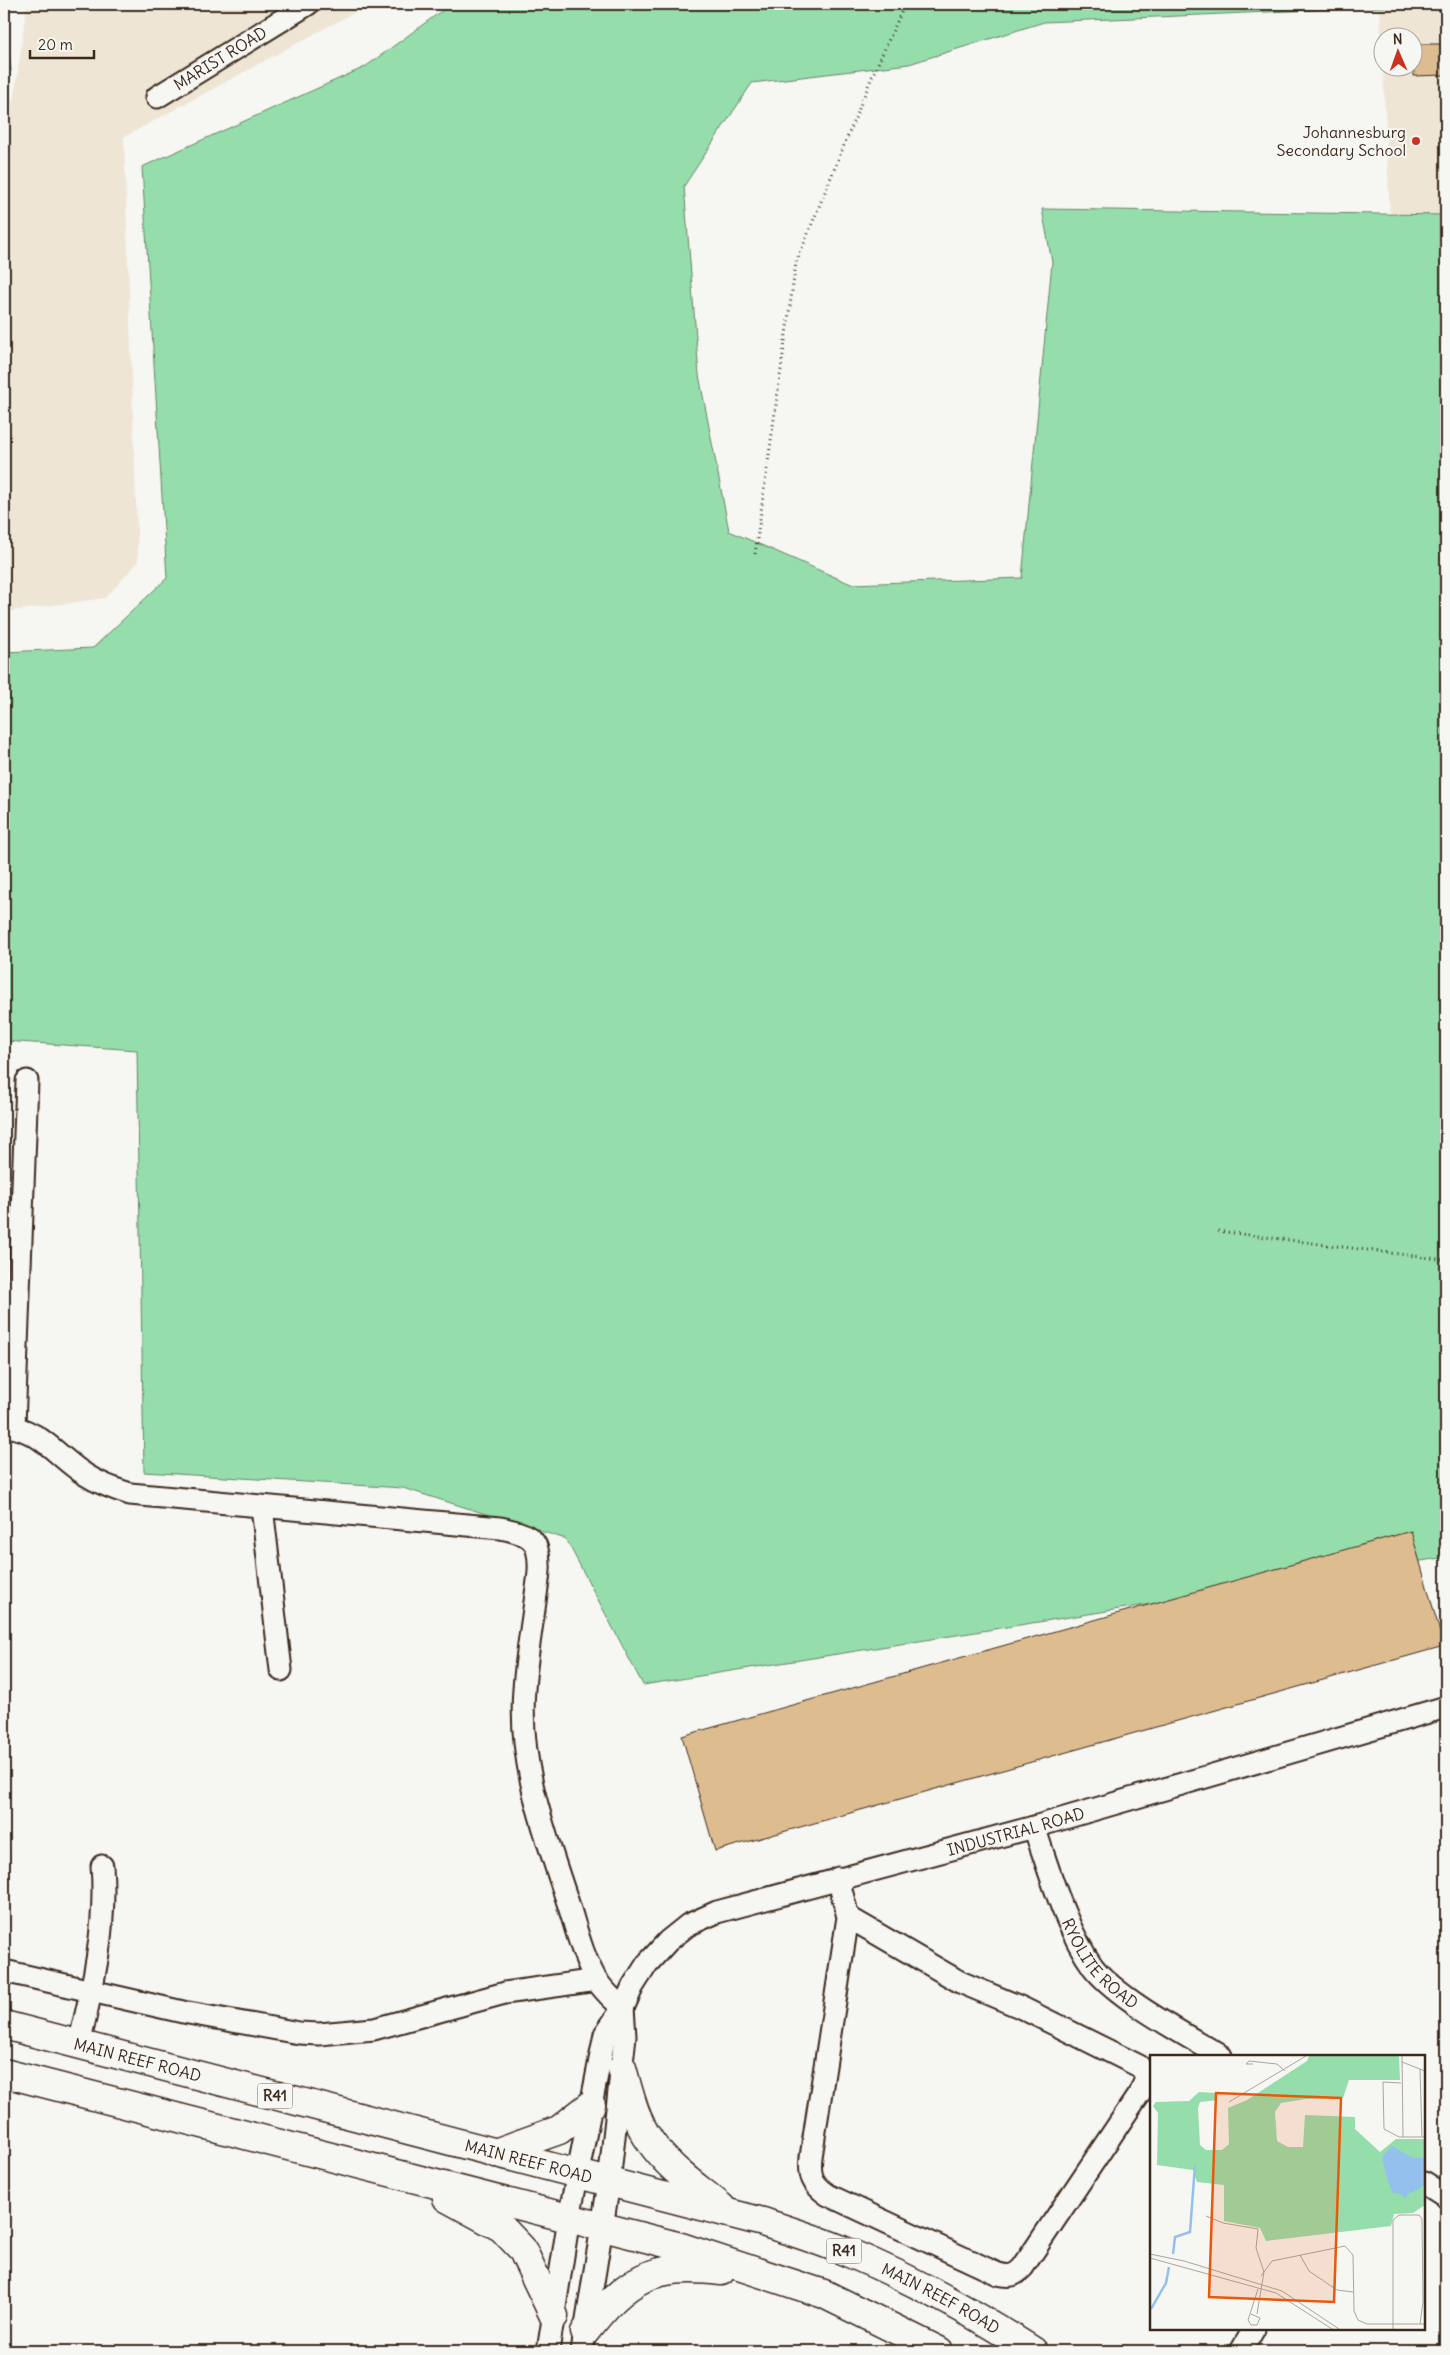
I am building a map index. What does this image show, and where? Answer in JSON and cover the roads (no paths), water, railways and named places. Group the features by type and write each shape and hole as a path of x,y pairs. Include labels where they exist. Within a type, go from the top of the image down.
{"main road":[{"name":"MAIN REEF ROAD","path":"4,2024 495,2154 548,2165 578,2175 727,2212 841,2249 904,2278 983,2319 1033,2351"},
{"path":"622,2068 635,2114 649,2140 663,2158 727,2212"},
{"path":"4,2073 681,2247 824,2294 939,2351"},
{"path":"495,2154 559,2130 591,2105"},
{"path":"406,2177 477,2212 502,2228 522,2249 554,2316"},
{"path":"583,2342 618,2294 640,2279 666,2270 689,2267 777,2277"}],"street":[{"name":"MARIST ROAD","path":"157,97 308,4"},
{"path":"27,1081 9,1426 44,1440 85,1474 105,1486 130,1494 500,1528 518,1532 532,1539 537,1547 539,1568 524,1689 524,1743 536,1803 581,1942 597,1980 609,1997 623,2008 625,2036 610,2183 583,2342"},
{"path":"262,1507 281,1670"},
{"name":"INDUSTRIAL ROAD","path":"548,2351 569,2218 605,2034 623,2008 633,1986 647,1964 668,1941 688,1926 717,1912 838,1878 1034,1827 1446,1707"},
{"name":"RYOLITE ROAD","path":"1034,1827 1064,1909 1080,1946 1094,1968 1114,1988 1219,2055"},
{"path":"79,2044 92,1991 103,1910 102,1866"},
{"path":"838,1878 848,1917 811,2157 811,2179 828,2195 1003,2276 1015,2275 1023,2267 1141,2091 1145,2081 1145,2073 1139,2066 1045,2020 960,1982 848,1917"},
{"path":"4,1971 183,2012 299,2033 319,2034 374,2029 505,1993 597,1980"},
{"path":"1425,2184 1446,2197"},
{"path":"1241,2351 1253,2330"}],"place":[{"name":"Johannesburg Secondary School","path":"1416,141"}]}
